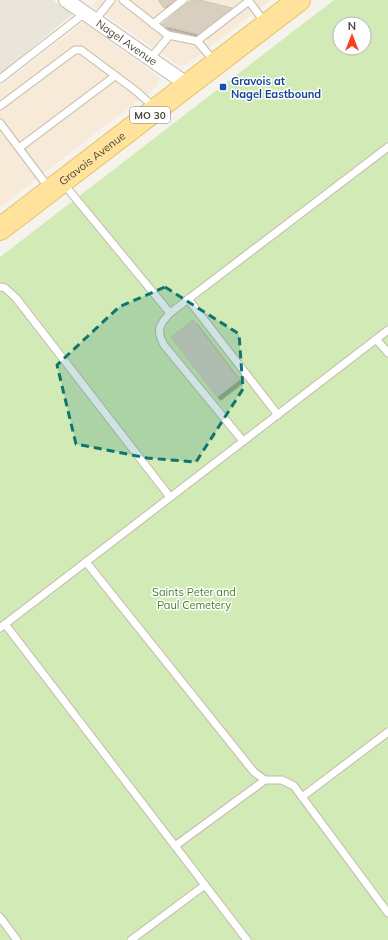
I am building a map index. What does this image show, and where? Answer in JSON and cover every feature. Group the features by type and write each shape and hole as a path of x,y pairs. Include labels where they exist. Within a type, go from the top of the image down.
{"main road":[{"name":"Gravois Avenue","path":"0,229 299,0"}],"street":[{"name":"Nagel Avenue","path":"66,0 188,85"}],"lane":[{"path":"0,79 90,17 111,0"},
{"path":"122,0 168,35 197,41 216,64"},
{"path":"153,24 183,0"},
{"path":"197,41 249,1 266,25"},
{"path":"150,59 168,35"},
{"path":"0,106 74,50 81,50 157,109"},
{"path":"19,148 115,76"},
{"path":"0,122 19,148 56,186 170,313"},
{"path":"243,442 164,345 159,336 161,323 170,313 188,299 388,147"},
{"path":"0,287 5,288 16,298 170,497"},
{"path":"188,299 278,415"},
{"path":"247,940 2,626 388,330"},
{"path":"376,339 388,353"},
{"path":"86,562 254,772 265,780 282,780 294,786 388,913"},
{"path":"302,797 388,732"},
{"path":"175,846 265,780"},
{"path":"131,940 205,885"},
{"path":"0,917 17,940"}],"highlighted area":[{"path":"165,287 239,334 243,389 196,462 147,458 76,444 57,365 119,307"}],"shaded area":[{"path":"0,0 53,0 73,14 0,74"},
{"path":"97,0 271,0 188,64 181,66 91,5"},
{"path":"83,22 155,74 159,79 158,85 0,207 0,86"}],"green space":[{"name":"Saints Peter and Paul Cemetery","path":"334,0 388,0 388,940 0,940 0,257"}],"building":[{"path":"158,0 175,0 164,8"},
{"path":"191,0 200,0 236,9 203,35 161,25"},
{"path":"193,320 239,380 217,397 171,337"}],"place":[{"name":"Gravois at Nagel Eastbound","path":"223,87"}]}
